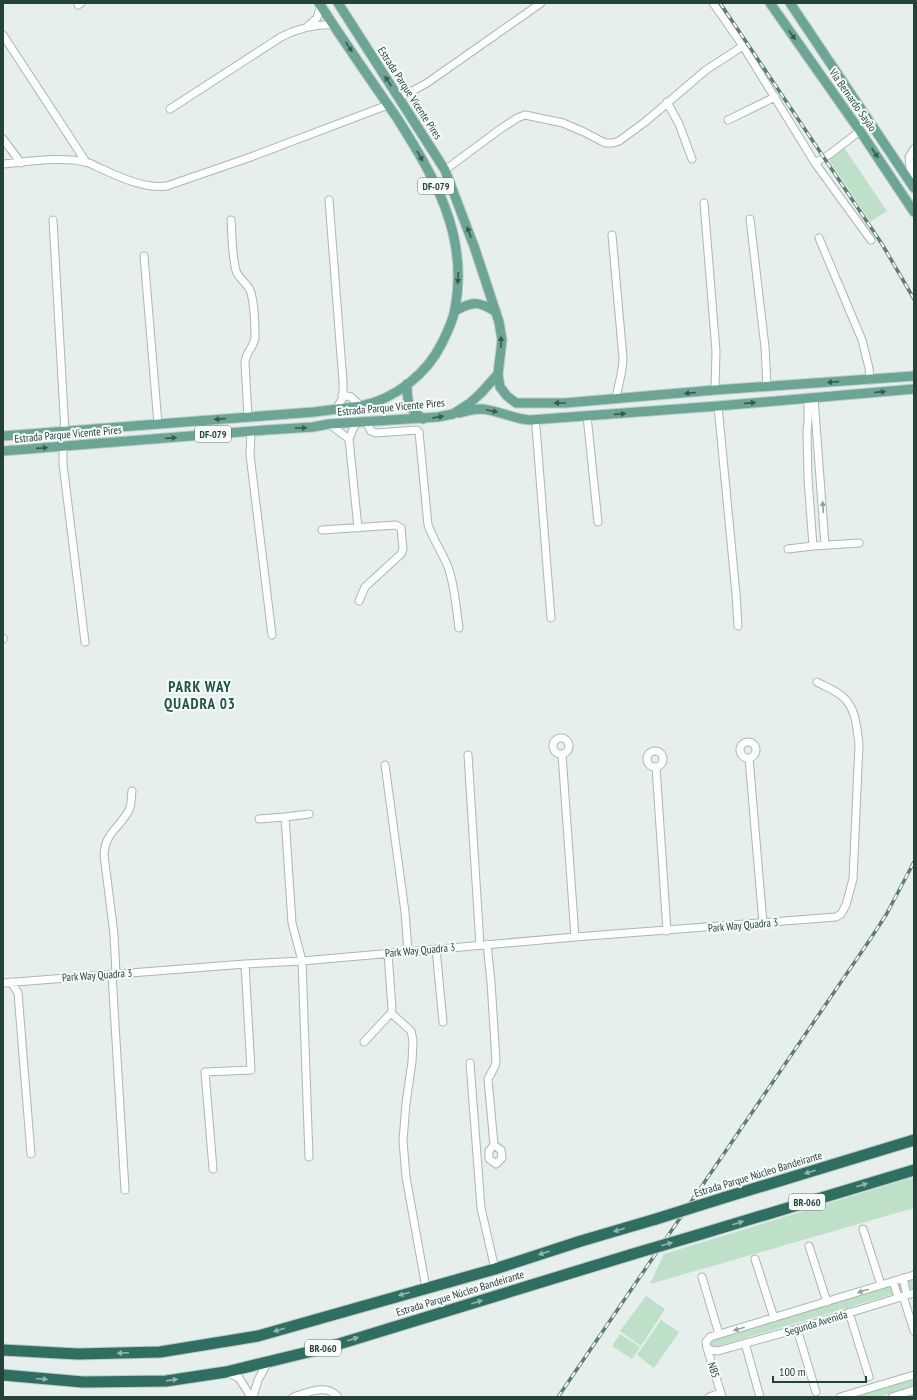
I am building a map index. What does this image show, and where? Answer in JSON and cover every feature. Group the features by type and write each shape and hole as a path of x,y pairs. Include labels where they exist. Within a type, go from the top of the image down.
{"highway":[{"name":"Estrada Parque Núcleo Bandeirante","path":"3,1350 78,1354 160,1352 258,1336 495,1268 914,1140"},
{"name":"Estrada Parque Núcleo Bandeirante","path":"3,1375 83,1382 166,1381 226,1372 329,1347 914,1170"}],"main road":[{"name":"Estrada Parque Vicente Pires","path":"3,451 313,427 329,424 423,419 453,414 470,403 498,374 502,340 499,322 468,228 445,170 338,3"},
{"name":"Via Bernardo Sayão","path":"770,3 860,130 914,212"},
{"path":"790,3 914,188"},
{"name":"Estrada Parque Vicente Pires","path":"3,436 314,412 361,406 391,396 426,367 437,352 448,331 455,311 459,269 455,242 446,208 432,177 388,105 320,4"},
{"path":"455,311 466,305 475,303 486,305 496,312"},
{"path":"498,374 500,387 507,396 516,403 565,403 715,390 914,376"},
{"path":"407,384 409,406 412,411 423,419"},
{"path":"453,414 480,409 494,411 515,418 530,420 914,389"}],"street":[{"path":"399,98 427,83 541,3"},
{"path":"713,3 743,46 815,163 871,240"},
{"path":"305,29 317,18 320,4"},
{"path":"170,109 294,30 320,25 334,25"},
{"path":"3,35 86,162"},
{"path":"445,170 499,130 522,116 531,116 562,123 605,143 613,143 630,133 706,70 743,46"},
{"path":"728,120 775,97"},
{"path":"667,102 679,124 692,159"},
{"path":"3,164 68,160 86,162 114,175 142,184 154,187 167,186 248,158 388,105"},
{"path":"815,163 830,154 860,130"},
{"path":"3,139 21,163"},
{"path":"914,149 909,157 914,182"},
{"path":"329,200 343,382 343,397 337,408"},
{"path":"704,203 716,351 715,390"},
{"path":"750,219 765,347 767,386"},
{"path":"53,220 65,432"},
{"path":"231,220 237,273 249,288 252,296 255,338 254,344 247,354 245,362 248,417"},
{"path":"612,235 623,358 623,368 618,384 616,399"},
{"path":"819,238 862,340 869,368 870,380"},
{"path":"144,256 158,424"},
{"path":"342,395 351,396 361,406"},
{"path":"811,398 807,432 808,479 813,546"},
{"path":"811,398 817,432 825,545"},
{"path":"718,406 738,626"},
{"path":"586,416 598,522"},
{"path":"536,427 541,419"},
{"path":"530,420 536,427 551,618"},
{"path":"356,422 349,439 358,528"},
{"path":"366,422 371,431 376,433 417,430 419,432 428,525 443,555 448,569 453,588 459,628"},
{"path":"329,424 349,439"},
{"path":"251,431 250,455 272,635"},
{"path":"807,432 817,432"},
{"path":"63,446 63,464 85,642"},
{"path":"808,479 821,477"},
{"path":"322,530 396,525 400,526 403,549 401,554 365,586 359,601"},
{"path":"812,535 824,534"},
{"path":"788,549 860,543"},
{"name":"Park Way Quadra 3","path":"3,983 302,961 575,937 836,917 841,914 846,905 853,879 859,744 857,728 851,707 846,699 818,682"},
{"path":"562,754 575,937"},
{"path":"468,755 483,945 491,982 496,1061 488,1079 494,1145"},
{"path":"749,758 763,923"},
{"path":"385,765 405,912 408,951"},
{"path":"656,767 667,931"},
{"path":"125,1190 114,974 114,934 104,849 108,837 129,810 132,791"},
{"path":"259,819 309,814"},
{"path":"286,817 292,923 302,961 309,1157"},
{"path":"436,949 443,1022"},
{"path":"364,1042 391,1013 388,953"},
{"path":"213,1169 205,1072 251,1070 245,964"},
{"path":"23,981 18,993 31,1154"},
{"path":"11,982 18,993"},
{"path":"391,1013 411,1031 413,1040 403,1141 406,1177 426,1288"},
{"path":"470,1063 481,1208 495,1268"},
{"path":"863,1229 881,1285"},
{"path":"809,1246 827,1302"},
{"path":"755,1259 774,1318"},
{"name":"Segunda Avenida","path":"707,1345 710,1337 914,1275"},
{"path":"702,1277 719,1334"},
{"path":"903,1278 914,1332"},
{"path":"894,1281 906,1295"},
{"name":"Segunda Avenida","path":"710,1358 718,1351 797,1329 906,1295"},
{"path":"850,1312 869,1378"},
{"path":"797,1329 816,1392"},
{"path":"745,1343 760,1397"},
{"path":"707,1345 711,1350 718,1351"},
{"name":"NB5","path":"707,1345 721,1395"},
{"path":"253,1395 258,1380 268,1362"},
{"path":"226,1372 239,1378 253,1395 261,1397"},
{"path":"840,1397 914,1374"},
{"path":"294,1397 321,1390 330,1391 338,1397"},
{"path":"892,1397 914,1390"},
{"path":"709,1397 721,1395"}],"green space":[{"path":"843,146 887,211 870,222 827,157"},
{"path":"914,1177 914,1208 650,1284 664,1254"},
{"path":"914,1277 914,1288 712,1348 709,1339"},
{"path":"646,1296 665,1309 641,1346 620,1331"},
{"path":"661,1320 679,1332 654,1368 637,1355"},
{"path":"620,1334 640,1347 632,1359 612,1346"},
{"path":"914,1376 914,1386 879,1397 844,1397"}],"railway":[{"path":"720,3 882,244 914,299"},
{"path":"558,1397 869,941 886,915 914,862"}],"district":[{"name":"PARK WAY QUADRA 03","path":"200,696"}]}
